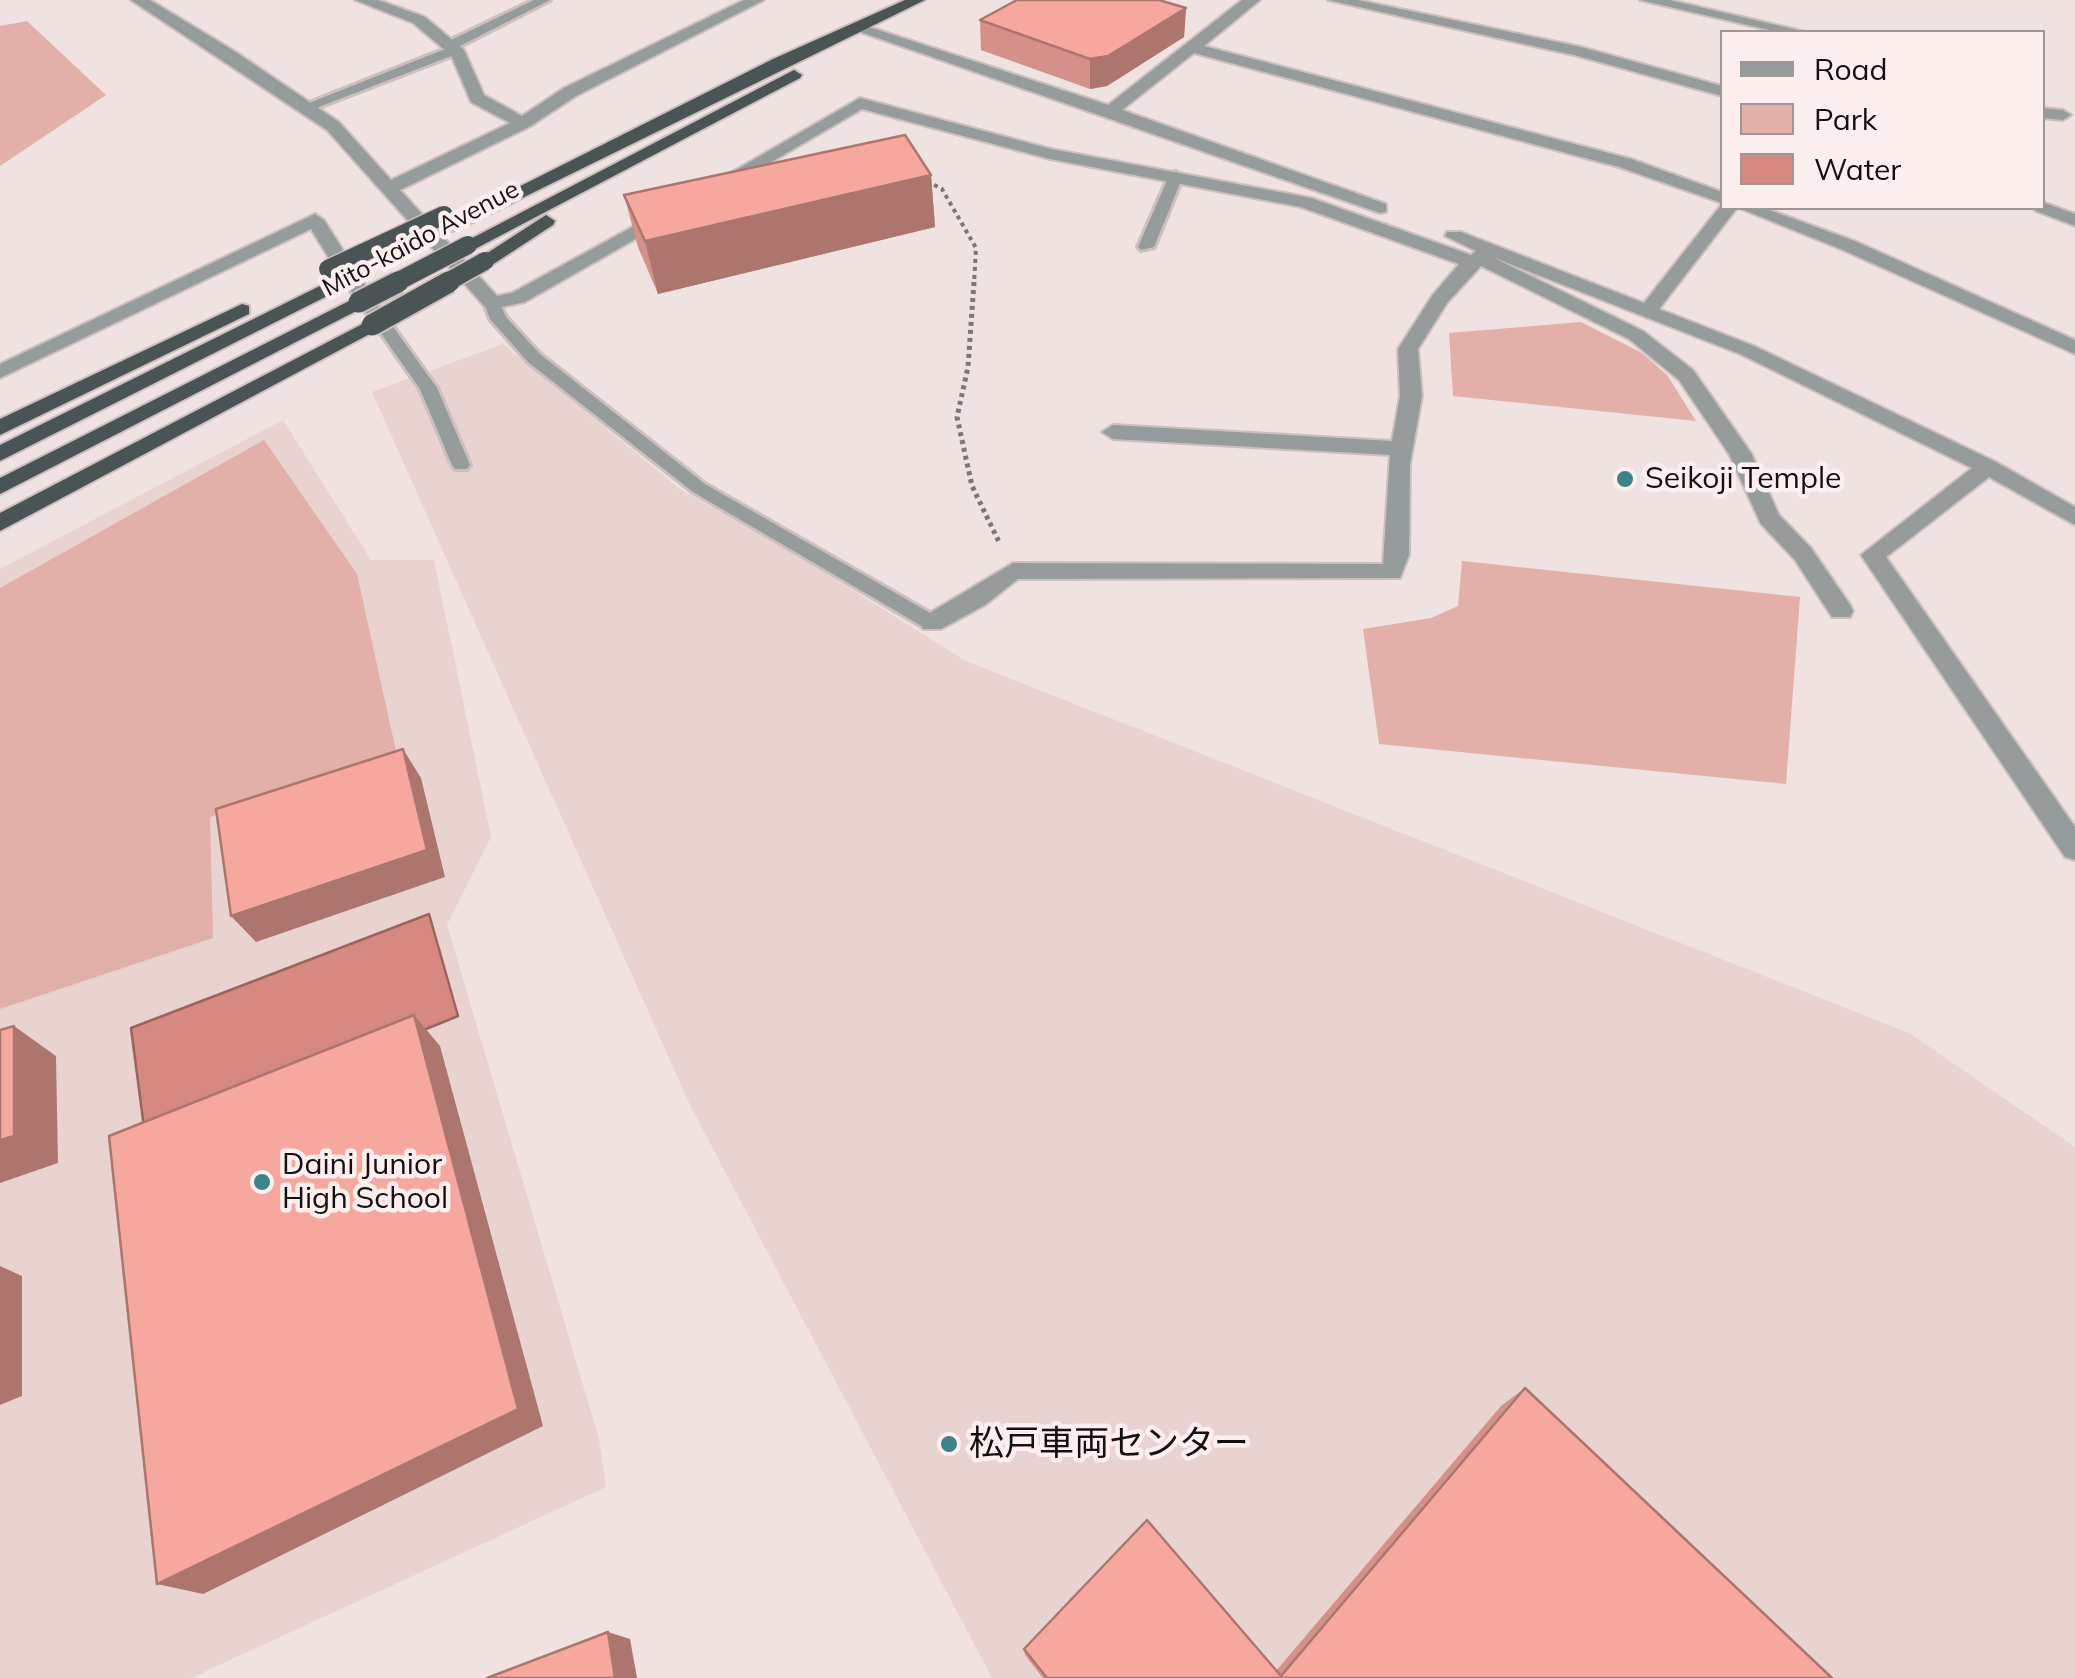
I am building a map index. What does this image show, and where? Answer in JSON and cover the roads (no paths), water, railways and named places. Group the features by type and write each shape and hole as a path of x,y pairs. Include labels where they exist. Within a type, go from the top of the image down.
{"highway":[{"name":"Mito-kaido Avenue","path":"0,487 346,285 448,220 555,175 778,62 860,29 917,0"},
{"name":"Mito-kaido Avenue","path":"0,454 346,285 468,245 797,73 860,29"},
{"path":"0,523 485,262 542,226 578,188"},
{"path":"0,428 346,285"}],"street":[{"path":"139,0 333,126 492,303 518,298 563,276 860,103 1050,154 1305,202 1650,309 1868,406 1988,467 2075,518"},
{"path":"364,0 418,20 452,48 477,98 523,123"},
{"path":"391,187 523,123 570,92 756,0"},
{"path":"1110,110 1252,0"},
{"path":"1336,0 1581,52 1720,90"},
{"path":"1648,0 1789,30"},
{"path":"860,29 1110,110 1481,257 1636,335 1686,375 1740,453 1770,519 1803,554 1842,611"},
{"path":"1194,48 1519,132 1625,163 1720,197"},
{"path":"2045,113 2063,115"},
{"path":"2045,208 2075,220"},
{"path":"1650,309 1726,210"},
{"path":"1753,210 1886,262 2075,348"},
{"path":"0,372 316,220 346,285"},
{"path":"932,623 976,599 1013,570 1392,572 1397,555 1401,449 1411,396 1408,349 1439,300 1481,257"},
{"path":"1113,432 1401,449"},
{"path":"1988,467 1873,555 2075,849"}],"lane":[{"path":"306,107 452,48 544,0"},
{"path":"1146,247 1176,176"},
{"path":"346,285 428,388 461,465"},
{"path":"492,303 498,319 534,358 699,488 932,623"}],"water":[{"path":"429,914 458,1016 146,1143 131,1028"}],"place":[{"name":"Seikoji Temple","path":"1625,479"},
{"name":"Daini Junior High School","path":"262,1182"},
{"name":"松戸車両センター","path":"949,1444"}]}
